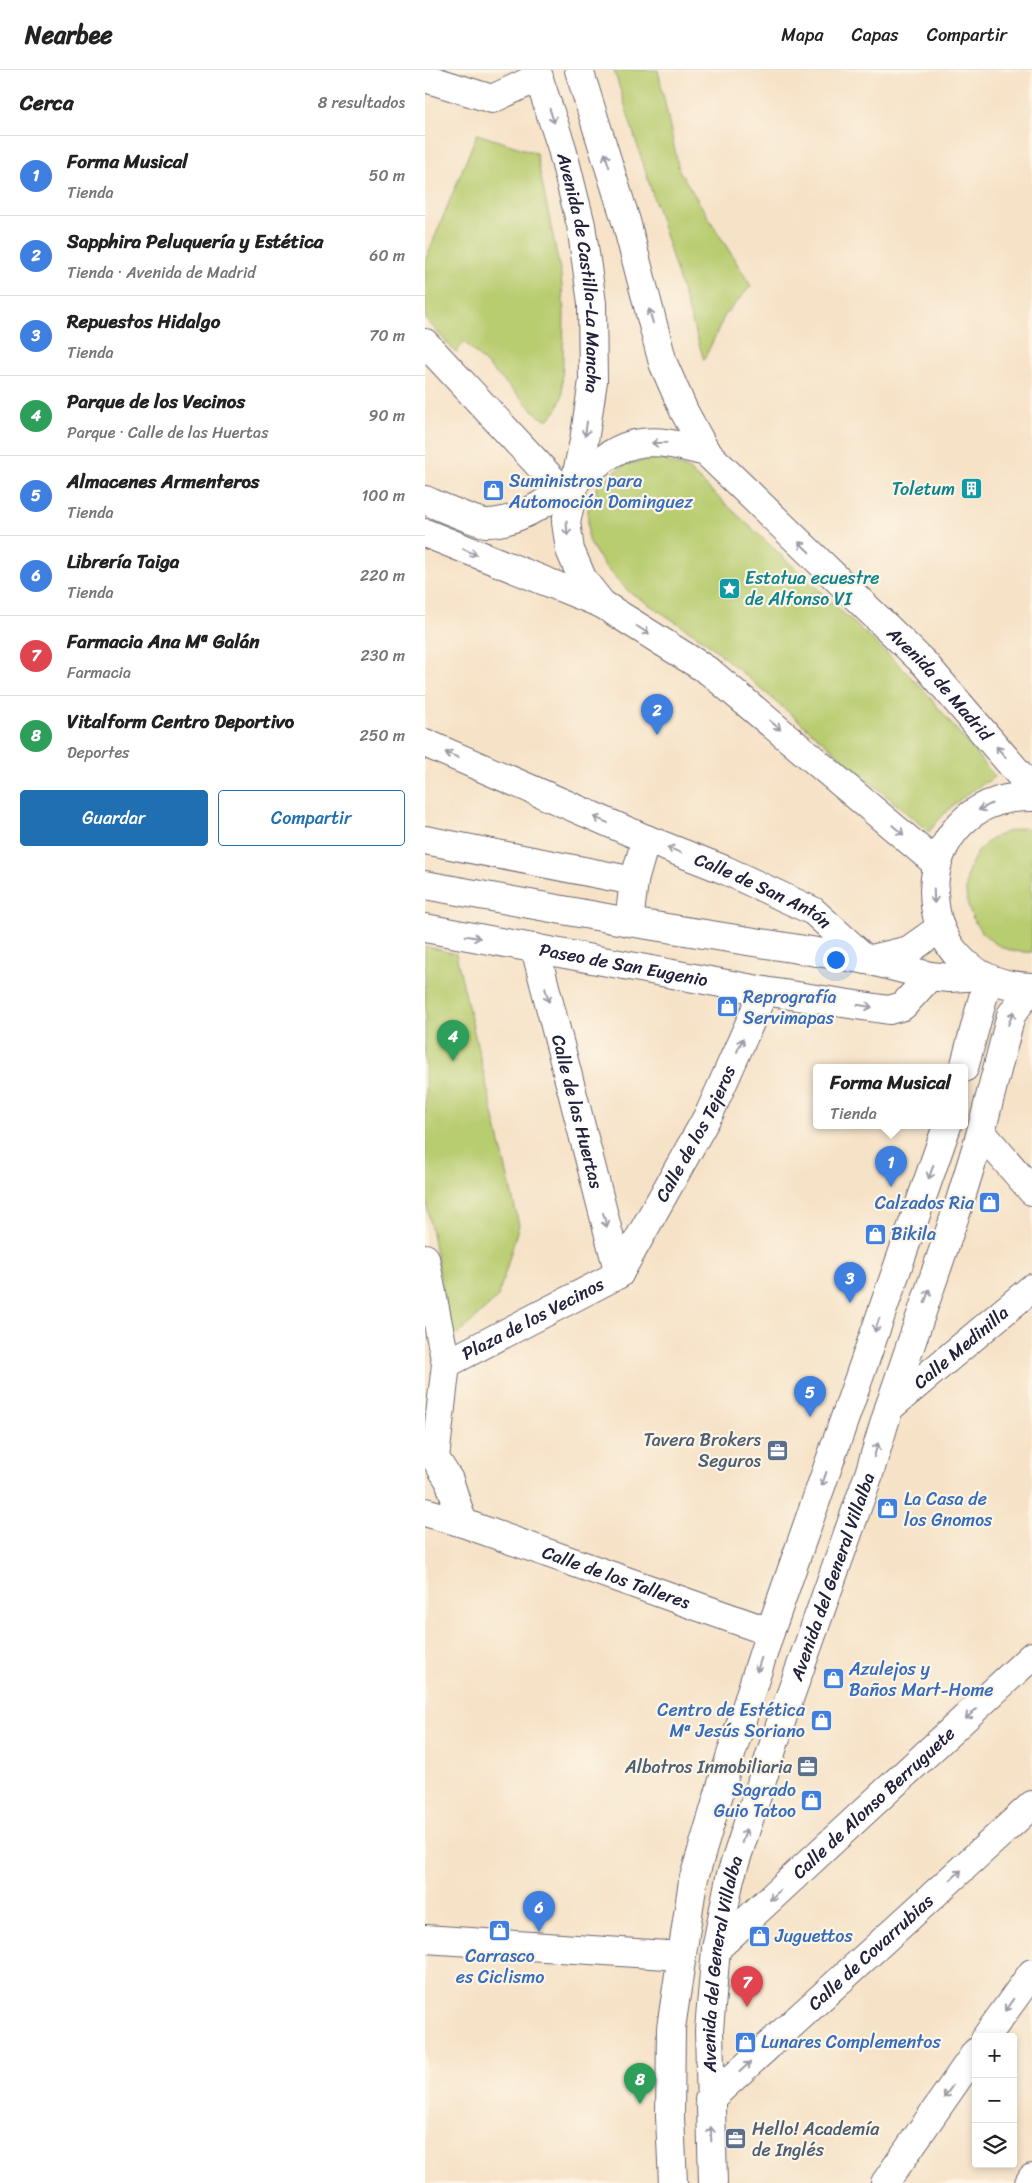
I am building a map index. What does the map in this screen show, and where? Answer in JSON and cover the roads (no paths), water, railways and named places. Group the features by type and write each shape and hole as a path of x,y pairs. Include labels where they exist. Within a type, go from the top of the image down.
{"main road":[{"path":"579,70 626,221 663,363 683,411 706,452"},
{"path":"425,78 492,99 537,74"},
{"name":"Avenida de Castilla-La Mancha","path":"537,74 561,145 581,225 592,303 593,381 569,485"},
{"path":"425,343 569,485 566,522 569,550 583,580 602,604"},
{"name":"Avenida de Madrid","path":"425,500 484,523 502,521 521,516 569,485 610,454 635,444 673,443 706,452 925,664 1032,790"},
{"path":"425,533 602,604 710,672 937,864"},
{"name":"Calle de San Antón","path":"425,743 646,839 725,870 813,911 867,960"},
{"path":"1032,797 1006,799 976,812 952,834 937,864 933,885 934,907 940,928 950,947 965,963 985,977 1017,987 1032,987"},
{"path":"629,922 634,881 646,839"},
{"path":"425,840 634,881"},
{"path":"425,885 629,922 867,960 930,976 949,978 985,977"},
{"name":"Paseo de San Eugenio","path":"425,928 765,990 889,1010 903,1006 930,976"},
{"path":"867,960 909,950 940,928"},
{"name":"Calle de las Huertas","path":"535,948 619,1274"},
{"path":"965,1064 985,977"},
{"name":"Avenida del General Villalba","path":"713,2183 709,2100 709,2030 716,1949 730,1878 783,1716 869,1474 889,1408 981,1132 1011,1015 1032,987"},
{"name":"Calle de los Tejeros","path":"619,1274 710,1112 765,990"},
{"name":"Avenida del General Villalba","path":"673,2183 671,2028 693,1881 770,1632 946,1129"},
{"path":"981,1132 1032,1191"},
{"name":"Plaza de los Vecinos","path":"425,1258 446,1364 432,1426 436,1464 431,1506 425,1508"},
{"name":"Plaza de los Vecinos","path":"446,1364 619,1274"},
{"name":"Calle Medinilla","path":"889,1408 1032,1288"},
{"path":"436,1464 463,1523"},
{"name":"Calle de los Talleres","path":"425,1512 463,1523 770,1632"},
{"name":"Calle de Alonso Berruguete","path":"716,1949 1032,1656"},
{"name":"Calle de Covarrubias","path":"709,2100 1032,1805"},
{"path":"425,1939 681,1956"},
{"path":"990,2033 1032,1973"},
{"path":"885,2183 972,2058"},
{"path":"1029,2183 1032,2178"}],"place":[{"name":"Toletum","path":"971,489"},
{"name":"Suministros para Automoción Dominguez","path":"493,491"},
{"name":"Estatua ecuestre de Alfonso VI","path":"729,588"},
{"name":"Sapphira Peluquería y Estética","path":"657,735"},
{"name":"Reprografía Servimapas","path":"727,1007"},
{"name":"Parque de los Vecinos","path":"453,1061"},
{"name":"Forma Musical","path":"891,1187"},
{"name":"Calzados Ria","path":"990,1203"},
{"name":"Bikila","path":"875,1234"},
{"name":"Repuestos Hidalgo","path":"850,1303"},
{"name":"Almacenes Armenteros","path":"810,1417"},
{"name":"Tavera Brokers Seguros","path":"777,1450"},
{"name":"La Casa de los Gnomos","path":"888,1509"},
{"name":"Azulejos y Baños Mart-Home","path":"833,1679"},
{"name":"Centro de Estética Mª Jesús Soriano","path":"821,1720"},
{"name":"Albatros Inmobiliaria","path":"808,1767"},
{"name":"Sagrado Guio Tatoo","path":"812,1800"},
{"name":"Carrasco es Ciclismo","path":"500,1931"},
{"name":"Librería Taiga","path":"539,1932"},
{"name":"Juguettos","path":"759,1936"},
{"name":"Farmacia Ana Mª Galán","path":"747,2007"},
{"name":"Lunares Complementos","path":"745,2042"},
{"name":"Vitalform Centro Deportivo","path":"640,2104"},
{"name":"Hello! Academía de Inglés","path":"736,2139"}]}
